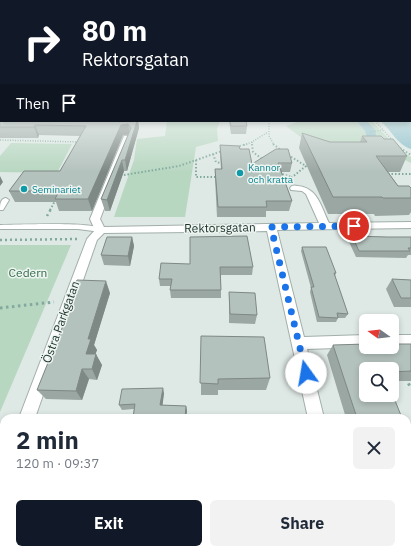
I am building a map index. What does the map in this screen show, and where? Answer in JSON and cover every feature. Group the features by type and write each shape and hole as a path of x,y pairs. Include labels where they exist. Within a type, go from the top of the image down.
{"street":[{"path":"97,234 95,219 127,138"},
{"path":"294,188 310,193 325,226"},
{"name":"Rektorsgatan","path":"97,234 271,227 411,225"},
{"path":"271,227 315,414"},
{"name":"Östra Parkgatan","path":"29,414 97,234"},
{"path":"299,342 359,341"},
{"path":"399,341 411,341"}],"lane":[{"path":"0,208 6,200"},
{"path":"0,227 78,227 97,234"}],"path":[{"path":"268,122 270,125 268,136 271,142 282,152"},
{"path":"377,122 394,142"},
{"path":"371,132 384,130"},
{"path":"232,148 252,142 268,132"},
{"path":"0,140 82,142 77,146"},
{"path":"252,142 253,152 267,162"},
{"path":"399,147 411,155"},
{"path":"111,176 180,166 226,150"},
{"path":"213,154 214,160 217,163 224,164"},
{"path":"287,155 306,166 291,177"},
{"path":"196,160 196,177 220,177"},
{"path":"274,172 291,177"},
{"path":"388,174 411,174"},
{"path":"291,177 294,188"},
{"path":"41,227 58,197"},
{"path":"0,240 97,234"},
{"path":"0,308 55,302"},
{"path":"404,375 411,389"}],"green space":[{"path":"167,122 220,122 217,129 218,141 196,147 185,217 114,217 134,160 137,139 165,136"},
{"path":"298,122 373,122 400,151 411,157 411,163 388,151 314,147 286,126"},
{"path":"11,143 72,144 57,173 0,172 0,156"},
{"name":"Cedern","path":"0,245 71,245 0,412"}],"water":[{"path":"381,122 411,122 411,149 402,144"}],"building":[{"path":"0,122 137,122 125,160 122,160 107,200 101,199 131,128 128,124 121,125 88,199 55,199 59,191 9,191 24,171 60,171 86,126 35,125 34,127 0,127"},
{"path":"230,122 246,122 247,126 231,126"},
{"path":"302,133 330,142 367,142 362,136 381,136 384,139 393,139 407,156 376,156 398,186 409,186 411,188 411,198 333,197"},
{"path":"220,145 239,146 240,149 249,149 252,164 276,149 288,149 292,163 278,163 292,201 266,201 267,207 218,207 215,169 222,169"},
{"path":"247,236 253,267 220,267 221,290 170,290 172,279 159,279 161,263 190,264 190,237"},
{"path":"352,236 411,237 411,248 408,248 410,251 359,251"},
{"path":"107,237 132,237 128,256 101,255"},
{"path":"302,247 326,247 336,273 334,273 348,314 337,313 338,318 319,317 311,287 314,287"},
{"path":"392,279 411,280 411,298 401,298"},
{"path":"77,280 106,281 88,339 91,339 86,354 96,354 92,369 82,369 76,391 37,390 66,318 62,318"},
{"path":"229,292 255,293 257,315 230,314"},
{"path":"201,336 264,337 270,378 218,379 218,384 200,383"},
{"path":"359,344 359,354 399,354 399,344 411,344 411,371 399,372 399,362 359,362 359,402 396,402 400,414 356,414 333,345"},
{"path":"163,388 160,405 186,406 185,414 134,414 135,404 119,405 122,389"}],"waterway":[{"path":"363,122 370,130 371,135"}],"place":[{"name":"Kannor och kratta","path":"240,173"},
{"name":"Seminariet","path":"24,189"}],"route":[{"path":"306,373 271,227 354,226"}]}
